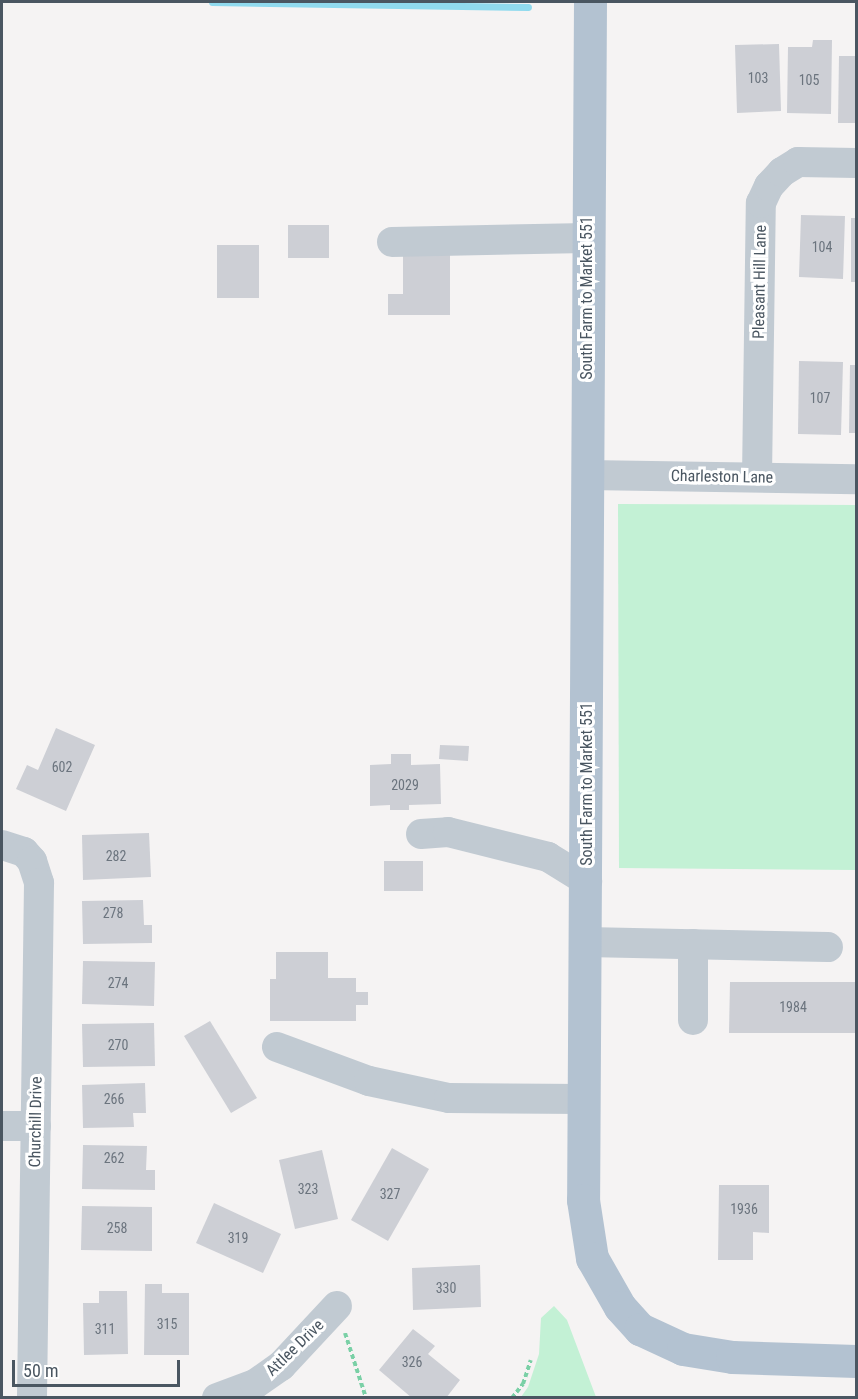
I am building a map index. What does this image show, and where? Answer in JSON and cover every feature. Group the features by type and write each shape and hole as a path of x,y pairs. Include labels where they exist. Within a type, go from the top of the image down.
{"main road":[{"name":"South Farm to Market 551","path":"590,2 587,238 587,881 583,1200 592,1258 620,1307 640,1329 683,1349 732,1357 856,1361"}],"street":[{"name":"Pleasant Hill Lane","path":"757,477 760,203 769,186 782,172 798,162 856,163"},
{"path":"392,243 587,238"},
{"name":"Charleston Lane","path":"587,475 856,479"},
{"path":"421,834 448,832 548,857 587,881"},
{"name":"Churchill Drive","path":"13,848 32,861 39,883 32,1398"},
{"path":"586,942 828,947"},
{"path":"693,944 693,1020"},
{"path":"277,1047 369,1081 449,1098 583,1099"},
{"path":"2,1126 36,1126"},
{"name":"Attlee Drive","path":"217,1398 255,1384 281,1366 337,1306"}],"path":[{"path":"337,1306 366,1398"},
{"path":"512,1398 523,1384 531,1360"}],"green space":[{"path":"618,504 856,505 856,870 619,868"},
{"path":"554,1306 567,1320 596,1397 521,1397 528,1387 539,1354 541,1318"}],"building":[{"path":"813,40 832,40 831,114 787,113 788,47 812,47"},
{"path":"779,44 781,111 737,113 735,45"},
{"path":"839,56 856,56 856,123 838,123"},
{"path":"801,215 845,216 843,279 799,277"},
{"path":"851,218 856,218 856,282 851,282"},
{"path":"288,225 329,225 329,258 288,258"},
{"path":"217,245 259,245 259,298 217,298"},
{"path":"403,250 450,250 450,315 388,315 388,294 403,294"},
{"path":"799,361 843,362 841,435 798,434"},
{"path":"850,365 856,365 856,433 849,433"},
{"path":"56,728 95,745 66,811 16,789 27,765 38,770"},
{"path":"440,745 469,746 468,761 439,759"},
{"path":"391,754 411,754 411,765 440,764 441,804 409,805 409,810 390,810 390,805 370,806 370,765 391,764"},
{"path":"149,833 151,877 83,880 82,835"},
{"path":"384,861 423,861 423,891 384,891"},
{"path":"143,900 144,925 152,925 152,943 83,944 82,901"},
{"path":"276,952 328,952 328,978 356,978 356,992 368,992 368,1005 356,1005 356,1021 270,1021 270,979 276,979"},
{"path":"83,961 155,962 154,1006 82,1004"},
{"path":"730,982 856,982 856,1033 729,1033"},
{"path":"210,1021 257,1098 231,1113 184,1036"},
{"path":"154,1023 155,1066 83,1067 82,1024"},
{"path":"145,1083 146,1113 133,1113 134,1127 83,1128 82,1085"},
{"path":"83,1145 147,1146 146,1170 155,1170 155,1190 82,1189"},
{"path":"392,1148 429,1169 388,1241 351,1220"},
{"path":"322,1150 338,1219 295,1229 279,1160"},
{"path":"719,1185 769,1185 769,1233 753,1232 753,1260 718,1260"},
{"path":"214,1203 281,1234 263,1273 196,1243"},
{"path":"82,1206 152,1207 152,1251 81,1250"},
{"path":"480,1265 481,1307 413,1310 412,1268"},
{"path":"145,1284 162,1284 162,1293 189,1293 189,1355 144,1355"},
{"path":"99,1291 127,1291 128,1354 84,1355 83,1303 99,1303"},
{"path":"413,1329 435,1346 428,1354 460,1380 446,1398 412,1398 379,1370"}],"waterway":[{"path":"212,2 528,7"}]}
